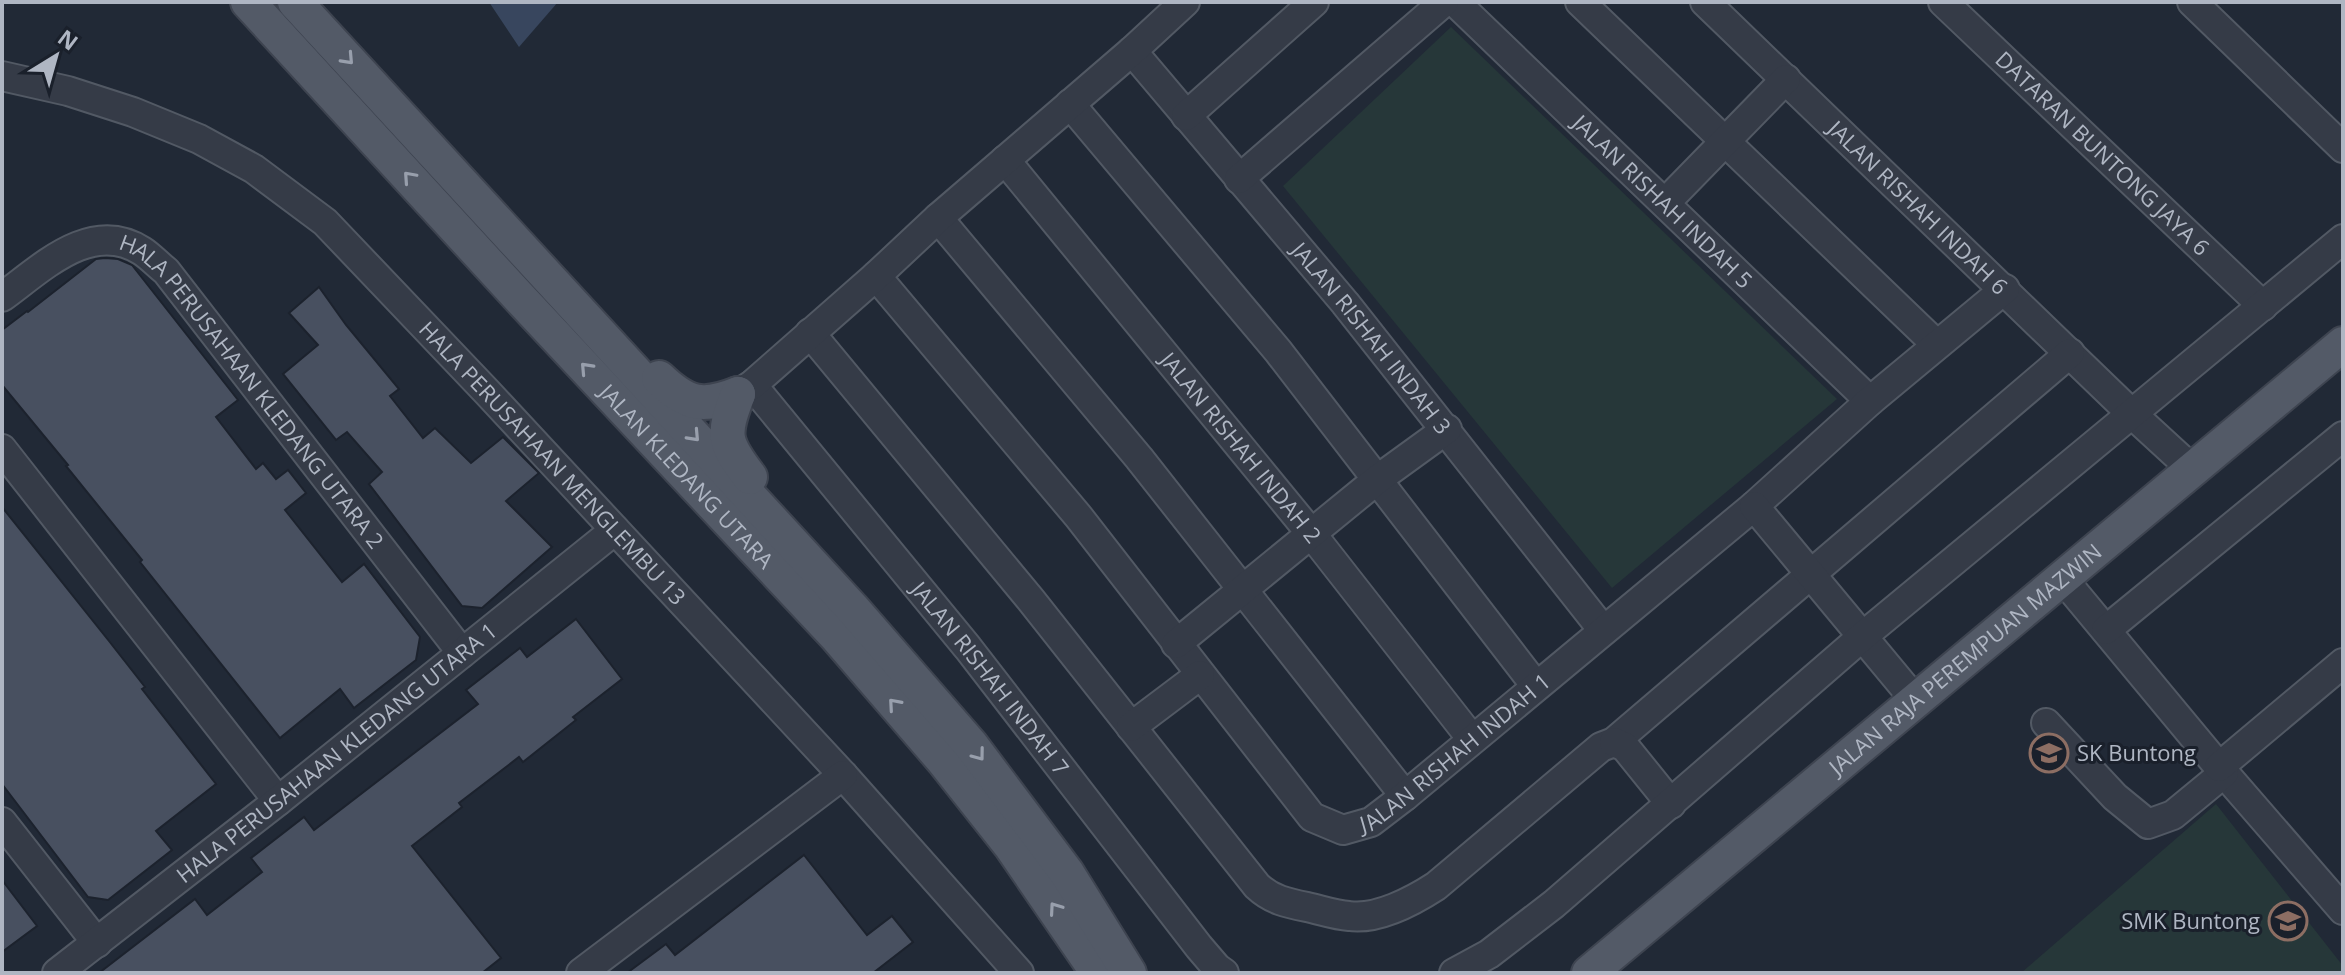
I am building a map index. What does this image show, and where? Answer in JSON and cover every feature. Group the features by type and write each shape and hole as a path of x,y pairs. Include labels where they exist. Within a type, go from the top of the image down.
{"main road":[{"name":"JALAN KLEDANG UTARA","path":"248,2 837,637 943,760 1011,846 1121,970"},
{"name":"JALAN KLEDANG UTARA","path":"295,2 852,608 971,745 1067,873 1121,970"},
{"path":"471,194 545,255 661,380 680,396 700,403 723,400 745,390"},
{"name":"JALAN RAJA PEREMPUAN MAZWIN","path":"1599,970 2343,344"},
{"path":"745,390 729,418 726,431 728,445 734,457 806,538 842,586 852,608"}],"street":[{"path":"745,390 1185,2"},
{"path":"1186,116 1314,2"},
{"path":"1239,179 1444,2"},
{"name":"JALAN RISHAH INDAH 5","path":"1455,2 1870,401"},
{"path":"1580,2 1936,344"},
{"name":"JALAN RISHAH INDAH 6","path":"1705,2 2193,470"},
{"name":"DATARAN BUNTONG JAYA 6","path":"1943,2 2263,306"},
{"path":"2192,2 2343,148"},
{"name":"JALAN RISHAH INDAH 3","path":"1132,51 1345,303 1603,630"},
{"name":"HALA PERUSAHAAN MENGLEMBU 13","path":"2,76 68,91 133,112 199,139 254,169 325,222 843,775 1019,973"},
{"path":"1665,203 1786,79"},
{"path":"1070,104 1278,351 1536,686"},
{"name":"JALAN RISHAH INDAH 2","path":"1005,160 1310,532 1472,739"},
{"path":"938,218 1139,458 1405,796"},
{"path":"1454,973 1489,954 1554,904 1863,636 2343,239"},
{"name":"HALA PERUSAHAAN KLEDANG UTARA 2","path":"2,297 68,249 92,240 118,241 141,250 166,271 462,653"},
{"name":"JALAN RISHAH INDAH 1","path":"876,276 1078,516 1312,817 1343,830 1371,822 1405,796 1754,506 1870,401 2005,289"},
{"path":"810,333 1031,600 1257,886 1269,897 1282,902 1351,917 1383,911 1436,886 1601,747 1614,742 2070,353"},
{"name":"JALAN RISHAH INDAH 7","path":"745,390 788,431 968,648 1190,935 1224,973"},
{"path":"1176,644 1310,532 1447,429"},
{"path":"2106,630 2343,436"},
{"path":"2,449 278,801"},
{"path":"1754,506 1916,701"},
{"name":"HALA PERUSAHAAN KLEDANG UTARA 1","path":"57,973 278,801 615,530"},
{"path":"2063,579 2222,770 2339,897"},
{"path":"2046,723 2115,797 2148,824 2173,815 2343,663"},
{"path":"1131,727 1200,675"},
{"path":"1614,742 1625,747 1671,804"},
{"path":"581,973 843,775"},
{"path":"2,822 97,943"}],"shaded area":[{"path":"1451,27 1837,399 1612,588 1283,186"},
{"path":"2216,804 2343,966 2339,973 2021,973"}],"water":[{"path":"489,2 558,2 519,47"}],"building":[{"path":"105,258 132,265 238,400 216,417 256,469 263,463 276,479 288,470 306,493 285,510 342,582 364,564 420,637 416,660 354,708 340,689 280,738 2,385 2,330 96,259"},
{"path":"319,287 399,389 390,396 423,438 435,428 471,463 503,437 539,473 506,501 552,547 482,608 462,606 369,484 382,472 347,432 336,440 283,374 318,345 289,313"},
{"path":"2,507 145,687 142,689 216,784 156,831 172,850 108,900 88,897 2,784"},
{"path":"576,619 622,679 523,762 519,757 459,803 462,807 412,846 501,958 482,973 99,973 195,899 207,915 262,872 251,858 304,817 314,830 478,704 466,690 520,648 527,657"},
{"path":"804,855 867,935 892,916 913,942 873,973 627,973 666,944 675,955"},
{"path":"2,880 37,926 2,952"}],"place":[{"name":"SK Buntong","path":"2049,753"},
{"name":"SMK Buntong","path":"2288,921"}]}
